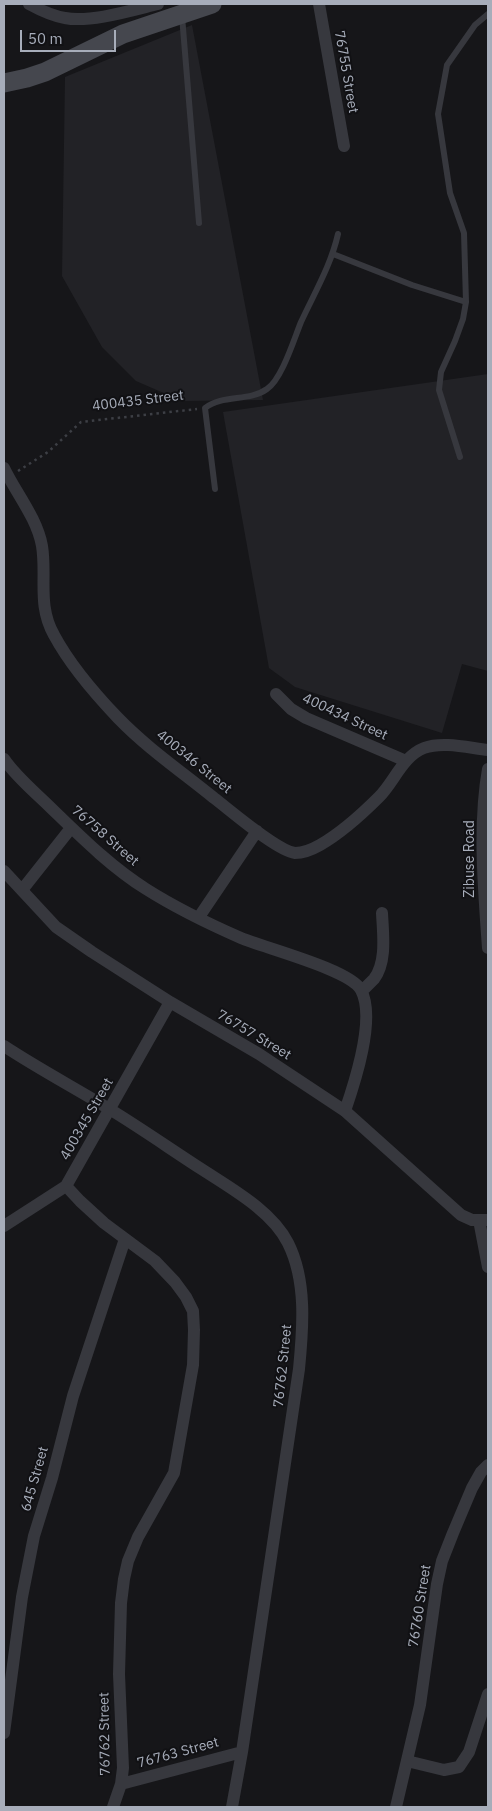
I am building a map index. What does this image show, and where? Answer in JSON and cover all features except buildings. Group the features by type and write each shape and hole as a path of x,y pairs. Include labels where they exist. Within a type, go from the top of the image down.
{"street":[{"path":"29,4 55,16 67,19 80,19 117,8 158,4"},
{"path":"4,83 45,72 123,34 212,4"},
{"name":"76755 Street","path":"319,4 344,146"},
{"name":"400346 Street","path":"5,476 35,525 42,545 44,606 48,622 62,649 119,719 166,760 256,831 283,848 295,853 307,851 320,845 379,797 406,761 418,751 432,746 488,750"},
{"name":"400434 Street","path":"276,694 291,709 306,718 406,761"},
{"name":"76758 Street","path":"4,759 22,781 71,828 117,868 146,889 240,938 340,973 358,984 362,990"},
{"name":"Zibuse Road","path":"488,769 483,824 484,899 488,948"},
{"path":"22,890 71,828"},
{"path":"199,918 256,831"},
{"name":"76757 Street","path":"4,870 56,927 170,1002 259,1054 345,1111 453,1209 465,1218 484,1220"},
{"path":"345,1111 354,1086 363,1048 366,1003 362,990 374,979 381,962 384,940 382,913"},
{"name":"400345 Street","path":"4,1226 66,1186 170,1002"},
{"name":"76762 Street","path":"4,1046 110,1109 233,1190 270,1218 281,1230 293,1253 300,1284 303,1332 299,1369 242,1752 232,1807"},
{"name":"76762 Street","path":"66,1186 80,1201 125,1240 155,1262 175,1282 193,1311 193,1365 174,1473 138,1538 128,1561 124,1579 121,1604 119,1674 123,1768 121,1784 113,1807"},
{"path":"484,1220 488,1266"},
{"name":"645 Street","path":"4,1733 22,1596 34,1536 52,1478 73,1396 125,1240"},
{"name":"76760 Street","path":"396,1807 420,1705 442,1561 472,1488 488,1464"},
{"path":"407,1761 444,1770 459,1767 469,1752 488,1694"},
{"name":"76763 Street","path":"121,1784 242,1752"}],"lane":[{"path":"182,13 199,223"},
{"path":"460,457 439,390 441,372 456,341 466,302 464,233 450,193 438,114 447,65 475,25 488,14"},
{"path":"215,489 205,408 214,402 247,396 266,390 277,378 333,254 338,234"},
{"path":"333,254 403,282 466,302"}],"path":[{"name":"400435 Street","path":"5,476 48,452 81,422 205,408"}],"shaded area":[{"path":"192,25 263,400 182,401 136,381 102,347 62,276 65,77"},
{"path":"488,374 488,671 462,664 442,733 295,687 269,668 223,412"}]}
